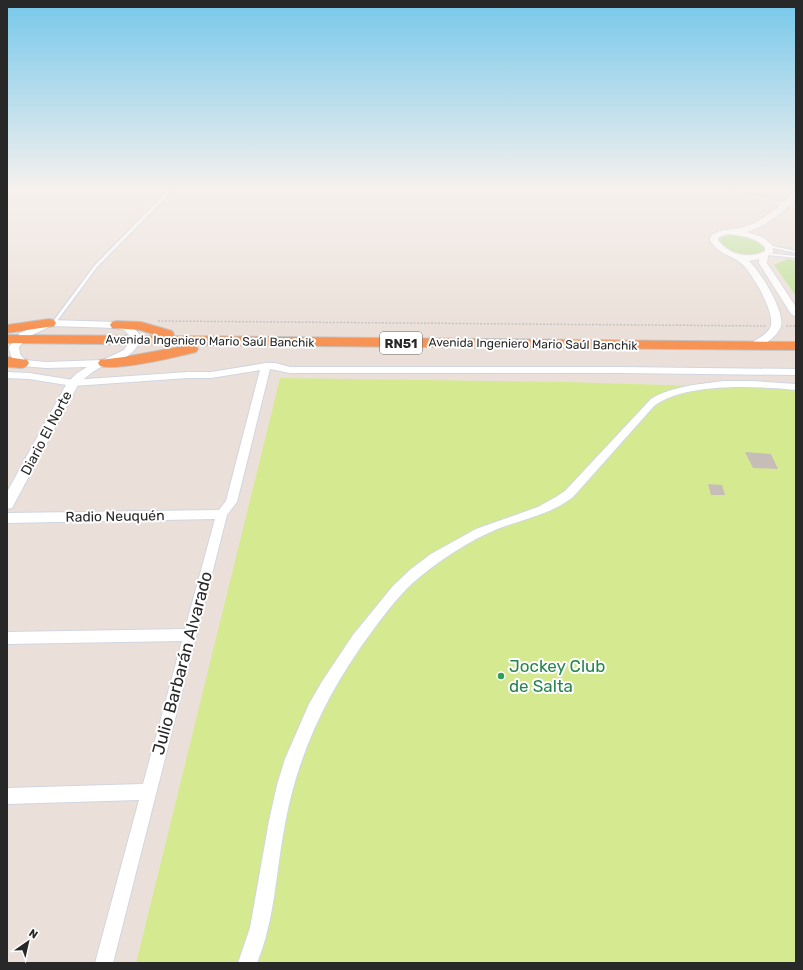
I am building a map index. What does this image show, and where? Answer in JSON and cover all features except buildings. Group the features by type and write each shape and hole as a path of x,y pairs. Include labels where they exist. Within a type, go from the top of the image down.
{"highway":[{"path":"7,329 51,323"},
{"path":"117,325 141,326 199,345"},
{"name":"Avenida Ingeniero Mario Saúl Banchik","path":"12,343 796,354"},
{"path":"102,364 124,362 199,345"},
{"name":"Avenida Ingeniero Mario Saúl Banchik","path":"199,345 796,346"},
{"path":"7,362 22,363"}],"street":[{"path":"716,236 714,240 720,248 735,255 748,265 773,305 778,318 776,326 764,340 754,346"},
{"path":"753,236 767,249"},
{"path":"763,236 767,249 763,263 796,314"},
{"path":"735,255 751,258 767,249"},
{"path":"73,383 80,376 128,352 133,344 133,332 128,328 117,325 51,323 30,332 12,343 15,355 22,363 46,365 102,364"},
{"path":"46,365 69,372 73,383"},
{"path":"7,375 29,376 73,383 188,375 211,375 266,366 275,366 290,370 620,370 796,372"},
{"name":"Julio Barbarán Alvarado","path":"104,963 222,514 231,502 266,366"},
{"name":"Diario El Norte","path":"7,504 73,383"},
{"path":"247,963 255,944 261,921 279,810 287,775 304,730 348,651 392,595 418,571 471,537 558,503 569,494 651,404 662,397 715,384 764,384 796,387"},
{"name":"Radio Neuquén","path":"7,518 222,514"},
{"path":"7,638 190,636"},
{"path":"7,796 148,792"}],"lane":[{"path":"51,323 96,266 125,236"},
{"path":"767,249 796,252"},
{"path":"767,249 796,257"}],"path":[{"path":"152,321 796,326"}],"green space":[{"path":"741,236 755,239 765,247 764,250 753,254 738,254 725,249 721,244 720,239 723,237"},
{"path":"788,259 796,261 796,296 774,265"},
{"name":"Jockey Club de Salta","path":"280,378 566,382 796,389 796,963 136,963"}],"place":[{"name":"Jockey Club de Salta","path":"501,676"}]}
